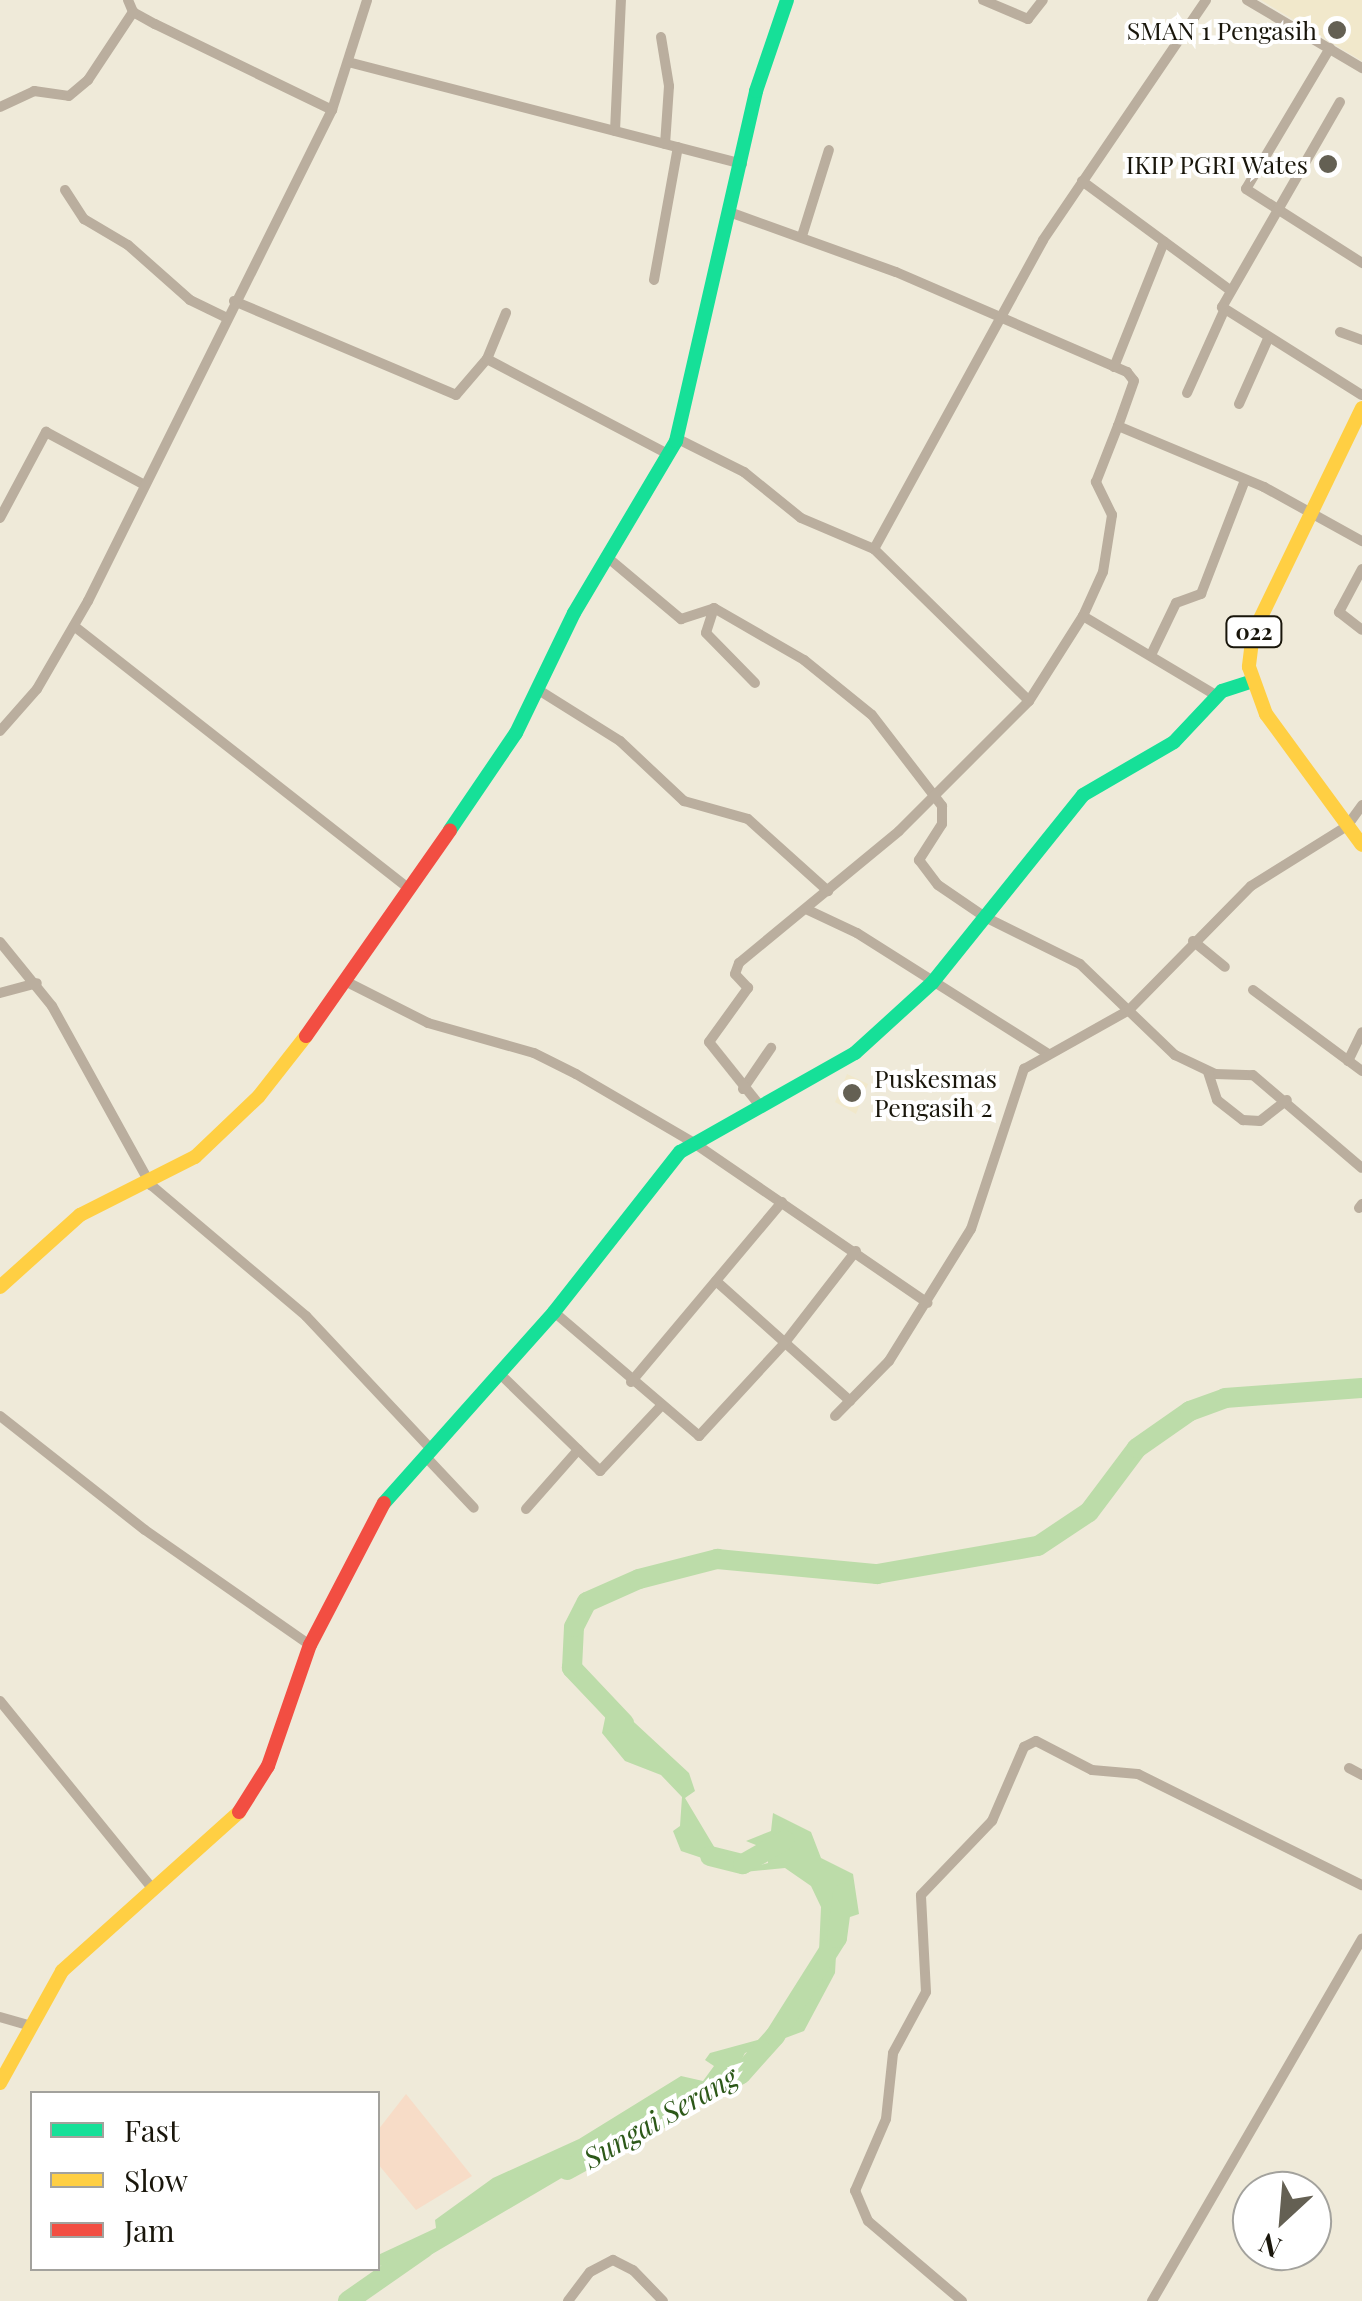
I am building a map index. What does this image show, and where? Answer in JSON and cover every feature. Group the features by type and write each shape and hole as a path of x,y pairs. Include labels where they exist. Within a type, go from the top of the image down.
{"street":[{"path":"0,732 37,689 74,626 141,483 332,110 367,0"},
{"path":"615,131 621,0"},
{"path":"0,1287 80,1215 151,1184 195,1157 260,1096 346,982 516,733 607,557 676,438 732,213 756,91 787,0"},
{"path":"983,0 1028,19 1043,0"},
{"path":"874,548 1082,180 1206,0"},
{"path":"1247,0 1362,68"},
{"path":"0,107 34,91 68,96 88,80 131,6 332,110"},
{"path":"660,36 669,86 665,144"},
{"path":"1330,48 1246,184 1280,215 1362,263"},
{"path":"348,62 742,164"},
{"path":"1188,393 1230,290 1280,215 1340,102"},
{"path":"654,280 678,147"},
{"path":"802,236 829,150"},
{"path":"1082,180 1230,290"},
{"path":"65,190 84,219 128,246 190,300 225,317"},
{"path":"732,213 802,236 1001,318 1114,367 1134,381 1096,475 1112,524 1102,572 1084,616 1029,702 936,794 808,910 742,957 736,974 748,988 709,1040 743,1089 762,1106"},
{"path":"1114,367 1164,242"},
{"path":"234,300 388,361 447,394 460,392 487,358 506,313"},
{"path":"1223,313 1362,394"},
{"path":"1340,332 1362,340"},
{"path":"1239,404 1268,339"},
{"path":"487,358 668,454"},
{"name":"022","path":"1362,408 1253,633 1252,680 1266,714 1362,846"},
{"path":"1118,426 1246,480 1362,541"},
{"path":"0,518 46,432 141,483"},
{"path":"676,438 729,462 801,518 874,548 1029,702"},
{"path":"1151,656 1176,604 1201,594 1246,480"},
{"path":"607,557 684,621 714,608"},
{"path":"1362,568 1340,612 1362,630"},
{"path":"714,608 706,633 755,683"},
{"path":"714,608 840,686 892,736 936,794 942,824 922,852 922,868 985,917 1080,964 1175,1054 1208,1072 1245,1071 1287,1100 1362,1168"},
{"path":"1084,616 1217,696"},
{"path":"74,626 408,889"},
{"path":"0,2083 62,1972 244,1808 259,1786 310,1645 355,1546 428,1452 554,1312 694,1142 855,1054 932,983 1083,796 1174,742 1217,696 1252,680"},
{"path":"537,689 627,746 684,800 744,816 828,891"},
{"path":"835,1416 889,1360 928,1303 983,1199 1019,1075 1048,1053 1129,1010 1250,886 1347,826 1362,806"},
{"path":"808,910 857,933 1048,1053"},
{"path":"1193,941 1226,968"},
{"path":"0,942 37,983 151,1184 306,1316 474,1508"},
{"path":"346,982 428,1023 534,1052 694,1142 928,1303"},
{"path":"0,993 37,983"},
{"path":"1253,990 1362,1071"},
{"path":"1348,1061 1362,1032"},
{"path":"743,1089 771,1048"},
{"path":"1208,1072 1217,1100 1242,1120 1260,1121 1287,1100"},
{"path":"632,1382 782,1202"},
{"path":"554,1312 699,1436 783,1345 856,1251"},
{"path":"716,1282 850,1401"},
{"path":"499,1373 600,1471 661,1406"},
{"path":"0,1416 144,1530 310,1645"},
{"path":"526,1509 578,1450"},
{"path":"0,1701 152,1889"},
{"path":"962,2301 868,2221 854,2191 886,2119 893,2053 926,1992 921,1895 992,1821 1024,1747 1044,1742 1092,1770 1138,1774 1362,1885"},
{"path":"1349,1768 1362,1775"},
{"path":"1152,2301 1362,1939"},
{"path":"0,2017 32,2026"},
{"path":"568,2301 590,2272 613,2260 633,2270 663,2301"}],"shaded area":[{"name":"SMAN 1 Pengasih","path":"1261,0 1362,0 1362,61"},
{"name":"Puskesmas Pengasih 2","path":"847,1074 868,1084 856,1114 835,1102"},
{"path":"406,2094 472,2176 416,2210 380,2166 380,2127"}],"water":[{"path":"609,1699 689,1773 695,1791 685,1798 719,1855 748,1868 768,1863 768,1850 746,1841 771,1831 773,1813 811,1832 821,1858 853,1874 859,1914 838,1921 835,1973 804,2031 745,2053 728,2085 655,2127 632,2127 582,2166 417,2263 380,2266 380,2254 436,2228 435,2220 493,2178 579,2139 681,2076 703,2081 714,2066 705,2060 710,2053 780,2034 795,2022 818,1974 821,1907 811,1886 785,1868 744,1872 681,1851 673,1831 680,1826 682,1797 661,1775 625,1761 602,1733"}],"waterway":[{"name":"Sungai Serang","path":"624,1723 572,1668 574,1627 587,1602 639,1579 717,1559 877,1574 1038,1546 1089,1512 1137,1448 1190,1411 1225,1398 1362,1388"},
{"name":"Sungai Serang","path":"710,1856 743,1864 785,1840"},
{"name":"Sungai Serang","path":"708,2093 741,2074 775,2036 837,1938 843,1893"},
{"name":"Sungai Serang","path":"567,2170 669,2114"},
{"path":"348,2301 424,2248"}],"traffic: fast":[{"path":"450,830 516,733 574,613 676,441 756,91 787,0"},
{"path":"384,1503 554,1312 680,1152 855,1053 932,983 1083,795 1174,742 1222,691 1253,681"}],"traffic: slow":[{"path":"1362,408 1253,633 1249,667 1266,714 1362,845"},
{"path":"0,1287 80,1215 195,1157 259,1096 306,1036"},
{"path":"0,2083 62,1971 239,1812"}],"traffic: jam":[{"path":"306,1036 450,830"},
{"path":"239,1812 268,1766 310,1645 384,1503"}],"place":[{"name":"SMAN 1 Pengasih","path":"1337,30"},
{"name":"IKIP PGRI Wates","path":"1328,164"},
{"name":"Puskesmas Pengasih 2","path":"852,1093"}]}
